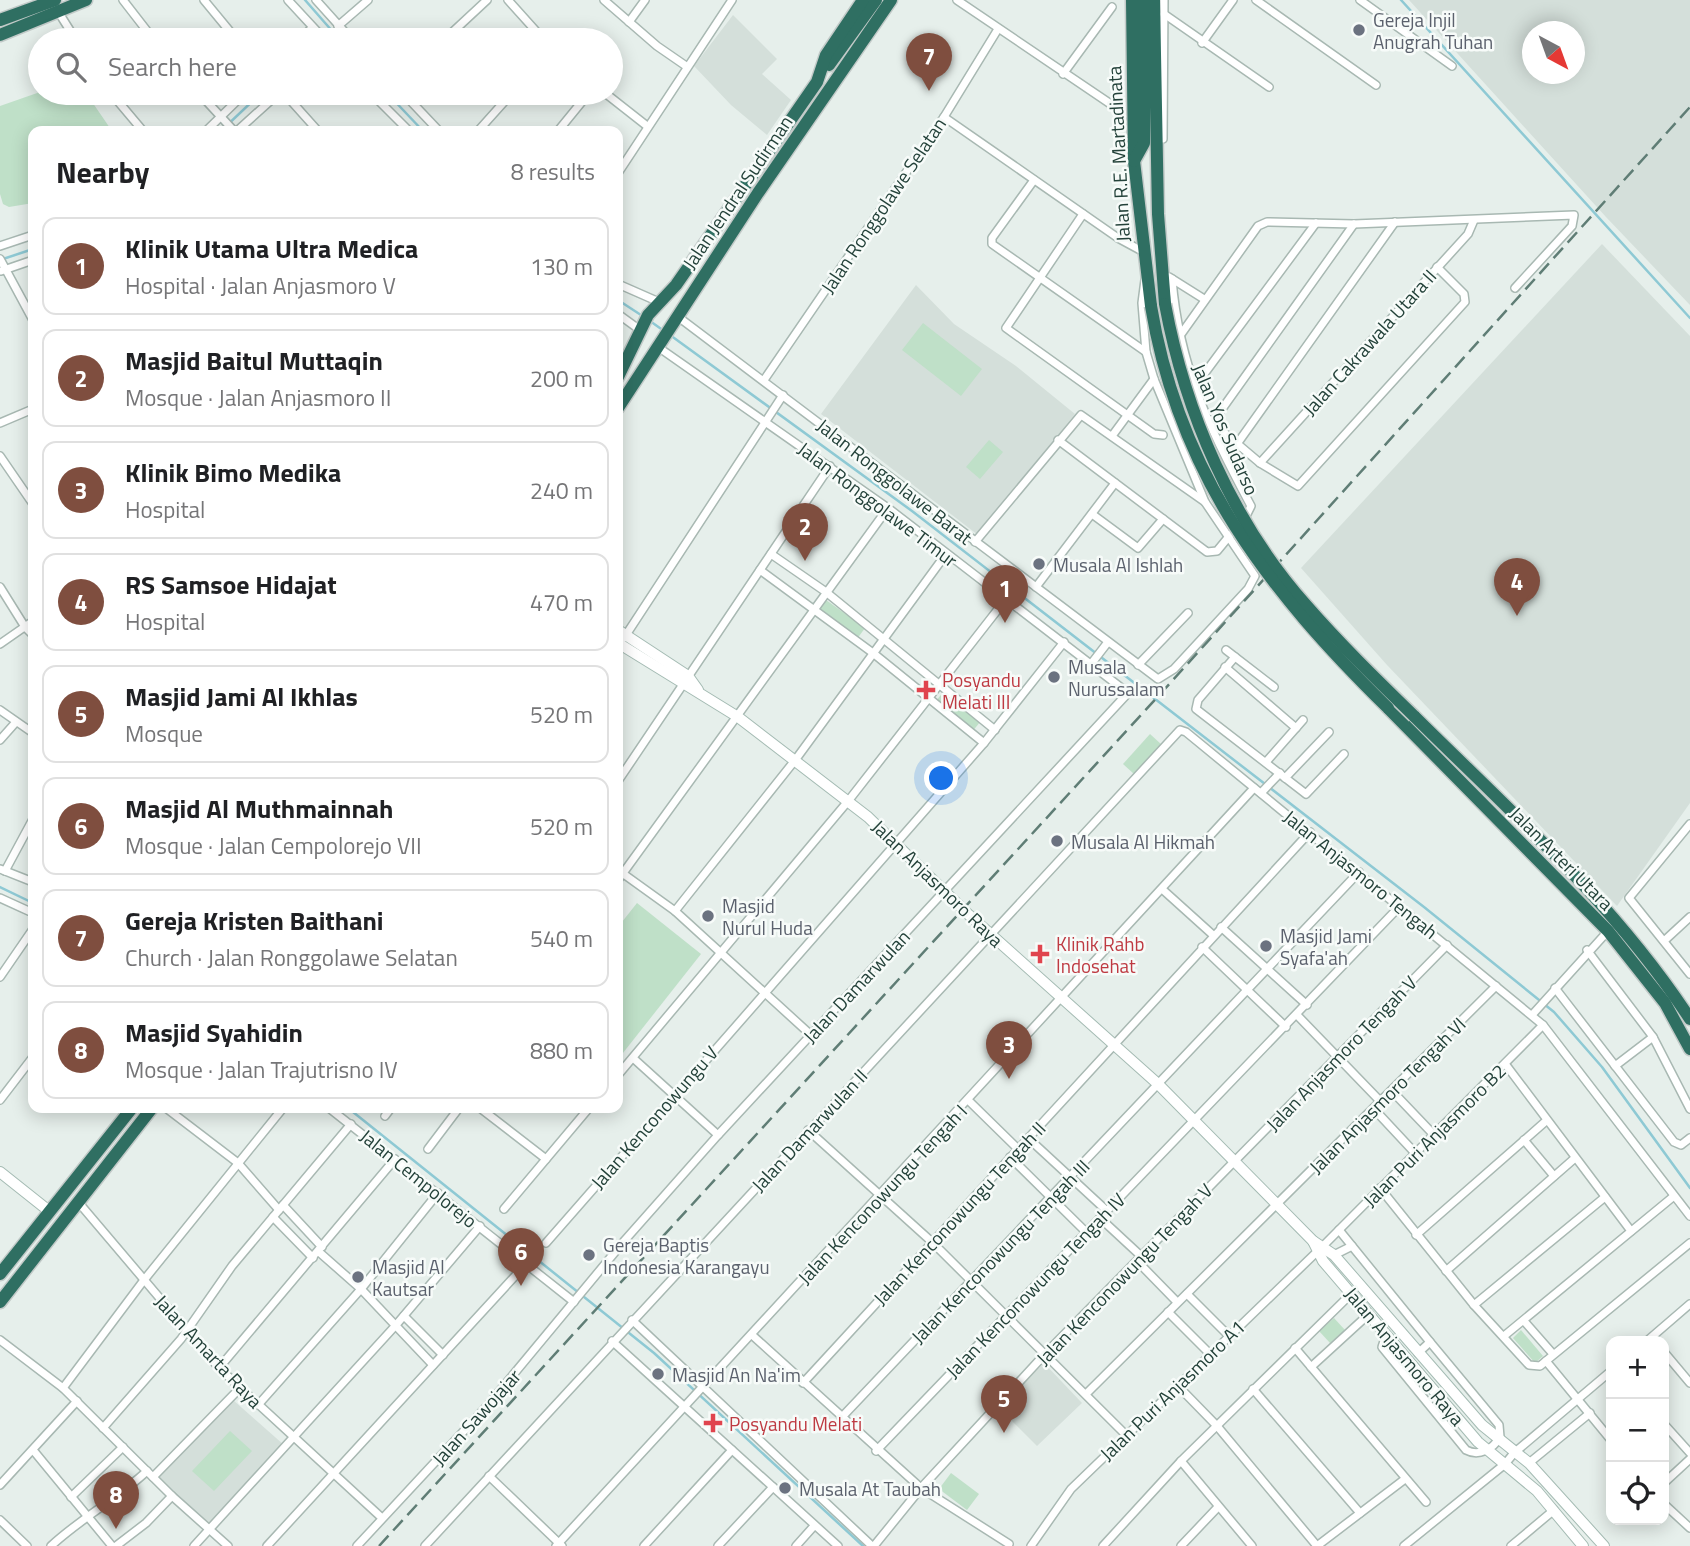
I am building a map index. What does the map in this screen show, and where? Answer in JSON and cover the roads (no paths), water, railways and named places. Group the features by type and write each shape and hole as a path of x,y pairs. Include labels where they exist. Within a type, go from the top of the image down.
{"highway":[{"path":"0,35 60,13 86,0"},
{"name":"Jalan Jendral Sudirman","path":"623,369 641,328 657,304 676,285 817,82 826,55 863,0"},
{"path":"817,82 876,0"},
{"name":"Jalan Jendral Sudirman","path":"623,400 758,192 891,0"},
{"name":"Jalan R.E. Martadinata","path":"1132,0 1134,161 1142,251 1151,306"},
{"path":"1134,161 1142,151 1144,124 1144,0"},
{"name":"Jalan R.E. Martadinata","path":"1154,0 1157,185 1166,275 1165,304"},
{"path":"0,20 51,1"},
{"name":"Jalan Yos Sudarso","path":"1165,304 1178,367 1201,429 1220,473 1257,539 1305,604 1414,716"},
{"name":"Jalan Yos Sudarso","path":"1151,306 1161,363 1206,474 1233,526 1294,611 1388,708"},
{"name":"Jalan Arteri Utara","path":"1388,708 1608,931 1665,1003 1690,1049"},
{"name":"Jalan Arteri Utara","path":"1414,716 1624,929 1660,974 1690,1019"},
{"path":"0,1274 128,1113"},
{"path":"0,1302 148,1113"}],"street":[{"path":"123,0 145,28"},
{"path":"205,0 227,28"},
{"path":"288,0 312,28"},
{"path":"316,0 338,26 368,0"},
{"path":"457,28 486,0"},
{"path":"508,0 533,28"},
{"path":"604,0 686,66"},
{"path":"629,22 645,0"},
{"path":"623,165 732,0"},
{"path":"957,0 1118,109"},
{"path":"1157,185 1163,169 1164,0"},
{"path":"1202,43 1233,0"},
{"path":"1256,0 1376,85"},
{"path":"1360,0 1452,66"},
{"path":"1063,74 1112,7"},
{"path":"60,13 69,28"},
{"path":"1164,14 1202,43 1269,87"},
{"name":"Jalan Ronggolawe Selatan","path":"764,380 944,117 998,29"},
{"path":"121,105 139,126"},
{"path":"210,105 230,126"},
{"path":"211,126 233,105"},
{"path":"241,126 265,105"},
{"path":"295,105 314,126"},
{"path":"383,105 404,126"},
{"path":"414,105 434,126"},
{"path":"482,126 501,105"},
{"path":"562,126 579,105"},
{"path":"620,105 647,126"},
{"path":"944,117 1083,214 1142,251"},
{"path":"1034,180 992,242 998,250 1146,352"},
{"path":"1083,214 1006,329 1154,434 1163,435"},
{"path":"1179,337 1258,226 1267,222 1354,224 1574,215 1572,226 1515,288"},
{"name":"Jalan Cakrawala Utara II","path":"1260,463 1468,234 1474,220"},
{"path":"1237,444 1395,222"},
{"path":"1193,389 1316,223"},
{"path":"1209,421 1354,224"},
{"path":"0,246 28,237"},
{"path":"28,261 2,267 28,311"},
{"path":"1209,421 1260,463 1298,486 1465,302 1464,294 1437,267"},
{"path":"1166,275 1204,299"},
{"path":"1058,440 1210,553 1217,551 1248,516 1251,506 1193,389 1166,275"},
{"path":"1146,278 1142,303 1146,352 1154,379 1205,502 1230,536"},
{"path":"623,287 657,304"},
{"path":"623,317 641,328"},
{"name":"Jalan Ronggolawe Barat","path":"676,318 764,380 782,397 1158,679 1174,670 1248,589 1255,576 1230,536"},
{"name":"Jalan Ronggolawe Timur","path":"659,342 888,508 1093,662 1128,693"},
{"path":"1112,436 1154,379"},
{"path":"623,631 782,397"},
{"path":"0,423 28,411"},
{"path":"975,542 1077,417 1084,416 1205,502"},
{"path":"0,456 28,497"},
{"path":"623,773 830,466"},
{"path":"1036,587 1115,483"},
{"path":"623,869 738,716 888,508"},
{"path":"1091,514 1138,548 1163,519"},
{"path":"771,554 826,592 995,730"},
{"path":"675,911 796,759 946,554"},
{"path":"760,570 873,653 984,743"},
{"path":"0,587 28,630"},
{"path":"623,1069 849,800 942,685 1006,599"},
{"path":"1138,665 1188,613"},
{"path":"0,644 28,625"},
{"name":"Jalan Anjasmoro Raya","path":"623,633 849,800 990,934 1158,1084 1320,1248 1424,1388 1450,1409 1487,1451 1519,1474 1554,1510 1583,1546"},
{"name":"Jalan Kenconowungu V","path":"546,1243 673,1094 984,743 1065,642"},
{"path":"1093,662 1107,643"},
{"name":"Jalan Anjasmoro Raya","path":"623,648 685,680"},
{"path":"1226,650 1274,687"},
{"path":"1235,657 1198,700 1196,708 1307,794 1344,754"},
{"path":"1225,667 1296,728"},
{"name":"Jalan Damarwulan","path":"589,1283 718,1135 1128,693"},
{"path":"0,710 28,730"},
{"path":"1266,762 1303,720"},
{"path":"0,740 16,722"},
{"name":"Jalan Anjasmoro Tengah","path":"1177,732 1186,732 1496,986 1534,1013 1690,1216"},
{"name":"Jalan Damarwulan II","path":"425,1546 1177,732"},
{"name":"Jalan Kenconowungu Tengah I","path":"559,1545 1162,889 1258,790 1283,776 1329,732"},
{"path":"1690,824 1630,896 1632,904 1690,975"},
{"path":"28,828 3,870 28,880"},
{"name":"Jalan Kenconowungu Tengah II","path":"803,1383 1310,832"},
{"name":"Jalan Kenconowungu Tengah III","path":"841,1418 1359,872"},
{"path":"623,877 675,911 811,1035"},
{"path":"1162,889 1213,935"},
{"path":"0,898 28,911"},
{"name":"Jalan Kenconowungu Tengah IV","path":"876,1451 1400,906"},
{"path":"1664,941 1690,917"},
{"path":"1221,927 1307,1005"},
{"path":"1534,1013 1587,950 1608,931"},
{"path":"0,976 28,936"},
{"name":"Jalan Anjasmoro Tengah V","path":"1235,1161 1447,945"},
{"path":"1202,947 1286,1027"},
{"path":"1587,950 1653,1037 1690,1109"},
{"name":"Jalan Anjasmoro Tengah VI","path":"1086,1394 1496,986"},
{"path":"1553,990 1674,1142 1681,1144 1690,1138"},
{"path":"1297,1016 1381,1102"},
{"name":"Jalan Puri Anjasmoro B2","path":"1320,1248 1506,1065 1543,1025"},
{"path":"1615,1066 1653,1037"},
{"path":"633,1058 718,1135"},
{"path":"0,1100 28,1064"},
{"path":"1506,1065 1631,1231"},
{"path":"1392,1091 1434,1135"},
{"path":"968,1100 1017,1149"},
{"path":"1374,1109 1416,1154"},
{"path":"173,1113 238,1163 318,1252"},
{"path":"64,1388 145,1280 279,1113"},
{"name":"Jalan Cempolorejo","path":"336,1113 575,1300"},
{"path":"428,1149 455,1113"},
{"path":"486,1113 546,1159"},
{"path":"503,1209 584,1113"},
{"path":"1416,1235 1546,1121"},
{"path":"103,1428 187,1332 232,1266 351,1124"},
{"path":"808,1130 932,1242 1126,1435"},
{"path":"1028,1138 1107,1211"},
{"path":"1524,1140 1554,1176"},
{"path":"1010,1157 1086,1233"},
{"path":"1446,1271 1575,1158"},
{"path":"219,1368 395,1159"},
{"name":"Jalan Kenconowungu Tengah V","path":"873,1546 921,1489 1045,1354 1235,1161"},
{"path":"0,1172 49,1211"},
{"path":"1380,1188 1474,1305 1529,1365 1540,1366 1690,1242"},
{"path":"258,1405 361,1289 438,1193"},
{"path":"1504,1336 1674,1196"},
{"path":"1474,1305 1605,1197"},
{"name":"Jalan Amarta Raya","path":"79,1203 219,1368 382,1518"},
{"path":"273,1217 361,1289 433,1365"},
{"path":"1100,1218 1177,1302"},
{"path":"194,1546 396,1325 480,1226"},
{"path":"1339,1230 1499,1425 1498,1441 1487,1451 1471,1453 1440,1417 1424,1388"},
{"path":"1334,1255 1352,1246"},
{"name":"Jalan Anjasmoro Raya","path":"1320,1248 1334,1255 1498,1441 1529,1463 1604,1546"},
{"name":"Jalan Puri Anjasmoro A1","path":"1031,1546 1071,1489 1320,1248"},
{"path":"267,1546 527,1263"},
{"name":"Jalan Sawojajar","path":"356,1546 488,1405 589,1283"},
{"path":"1103,1546 1181,1461 1352,1293"},
{"path":"1186,1294 1228,1335"},
{"path":"1655,1336 1689,1306"},
{"path":"1168,1312 1209,1353"},
{"path":"1311,1367 1369,1314"},
{"path":"404,1316 443,1355"},
{"path":"1524,1321 1553,1353"},
{"path":"630,1322 873,1546"},
{"path":"408,1339 418,1330"},
{"path":"752,1335 876,1451 921,1489 1009,1544"},
{"path":"0,1340 64,1388 172,1496 228,1546"},
{"path":"612,1341 838,1546"},
{"path":"1418,1353 1430,1342"},
{"path":"1295,1348 1426,1502"},
{"path":"1669,1358 1690,1383"},
{"path":"1546,1361 1606,1434"},
{"path":"1404,1546 1505,1464 1514,1452 1606,1375"},
{"path":"1177,1385 1217,1426 1317,1546 1405,1479"},
{"path":"51,1546 87,1517 150,1474 240,1388"},
{"path":"1253,1389 1360,1513"},
{"path":"0,1485 77,1401"},
{"path":"1440,1417 1450,1409"},
{"path":"1529,1463 1590,1413"},
{"path":"1669,1430 1690,1453"},
{"path":"1460,1441 1470,1433"},
{"path":"71,1497 123,1447"},
{"path":"33,1450 114,1546 146,1523 172,1496"},
{"path":"644,1546 732,1450"},
{"path":"1669,1478 1690,1459"},
{"path":"1181,1461 1252,1546"},
{"path":"489,1476 559,1545"},
{"path":"718,1546 773,1487"},
{"path":"1181,1546 1219,1507"},
{"path":"1669,1509 1690,1528"},
{"path":"1511,1546 1554,1510"},
{"path":"0,1520 27,1546"},
{"path":"796,1546 814,1525"}],"waterway":[{"path":"305,0 330,28"},
{"path":"1401,0 1690,318"},
{"path":"226,126 248,105"},
{"path":"398,105 418,126"},
{"path":"3,259 28,251"},
{"path":"623,303 644,317"},
{"path":"650,321 664,331"},
{"path":"670,335 912,511 1424,907 1554,1012 1602,1067 1690,1188"},
{"path":"0,887 28,901"},
{"path":"354,1113 654,1353 863,1546"}],"railway":[{"path":"379,1546 1163,691 1690,107"}],"place":[{"name":"Gereja Injil Anugrah Tuhan","path":"1359,30"},
{"name":"Gereja Kristen Baithani","path":"929,91"},
{"name":"Masjid Baitul Muttaqin","path":"805,561"},
{"name":"Musala Al Ishlah","path":"1039,564"},
{"name":"RS Samsoe Hidajat","path":"1517,616"},
{"name":"Klinik Utama Ultra Medica","path":"1005,623"},
{"name":"Musala Nurussalam","path":"1054,677"},
{"name":"Posyandu Melati III","path":"926,690"},
{"name":"Musala Al Hikmah","path":"1057,841"},
{"name":"Masjid Nurul Huda","path":"708,916"},
{"name":"Masjid Jami Syafa'ah","path":"1266,946"},
{"name":"Klinik Rahb Indosehat","path":"1040,954"},
{"name":"Klinik Bimo Medika","path":"1009,1079"},
{"name":"Gereja Baptis Indonesia Karangayu","path":"589,1255"},
{"name":"Masjid Al Kautsar","path":"358,1277"},
{"name":"Masjid Al Muthmainnah","path":"521,1286"},
{"name":"Masjid An Na'im","path":"658,1374"},
{"name":"Posyandu Melati","path":"713,1423"},
{"name":"Masjid Jami Al Ikhlas","path":"1004,1433"},
{"name":"Musala At Taubah","path":"785,1488"},
{"name":"Masjid Syahidin","path":"116,1529"}]}
